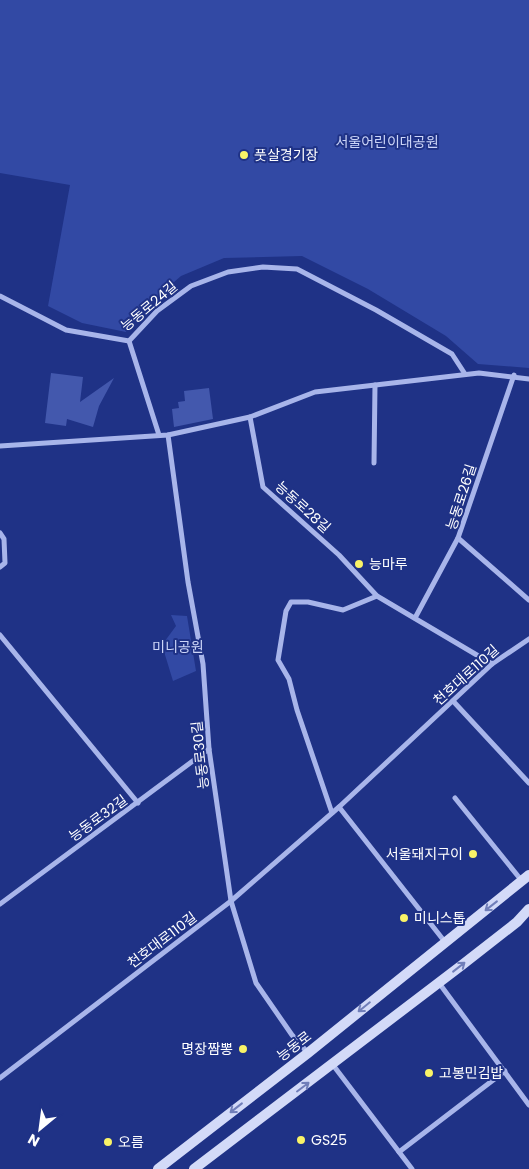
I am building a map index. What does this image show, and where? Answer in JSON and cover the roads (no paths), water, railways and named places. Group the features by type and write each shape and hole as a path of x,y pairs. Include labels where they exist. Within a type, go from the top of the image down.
{"main road":[{"name":"능동로","path":"158,1169 308,1053 525,878"},
{"path":"194,1169 517,922 529,909"}],"street":[{"name":"능동로24길","path":"0,296 66,330 129,341 157,311 191,286 228,272 263,267 296,269 376,310 452,354 465,374"},
{"path":"129,341 159,435"},
{"path":"0,446 168,435 250,417 315,392 479,373 514,375 529,379"},
{"name":"능동로26길","path":"514,375 458,538 529,600"},
{"path":"374,463 375,385"},
{"name":"능동로28길","path":"250,417 263,487 339,555 377,596 492,664"},
{"name":"능동로30길","path":"168,435 188,582 203,664 209,749 230,901 256,983 292,1035 308,1053"},
{"path":"0,533 4,539 5,563 0,567"},
{"path":"415,618 458,538"},
{"path":"332,813 297,710 289,679 278,660 286,611 291,602 308,602 343,610 377,596"},
{"path":"0,635 138,803"},
{"name":"천호대로110길","path":"0,1078 230,901 339,807 492,664 529,639"},
{"path":"453,702 529,783"},
{"name":"능동로32길","path":"0,904 209,749"},
{"name":"능동로","path":"455,798 525,878"},
{"path":"339,807 445,942"},
{"path":"438,983 529,1105"},
{"path":"333,1064 412,1169"},
{"path":"399,1152 504,1071"}],"place":[{"name":"풋살경기장","path":"244,155"},
{"name":"능마루","path":"359,564"},
{"name":"서울돼지구이","path":"473,854"},
{"name":"미니스톱","path":"404,918"},
{"name":"명장짬뽕","path":"243,1049"},
{"name":"고봉민김밥","path":"429,1073"},
{"name":"GS25","path":"301,1140"},
{"name":"오름","path":"108,1142"}],"park label":[{"name":"서울어린이대공원","path":"387,142"},
{"name":"미니공원","path":"178,647"}]}
